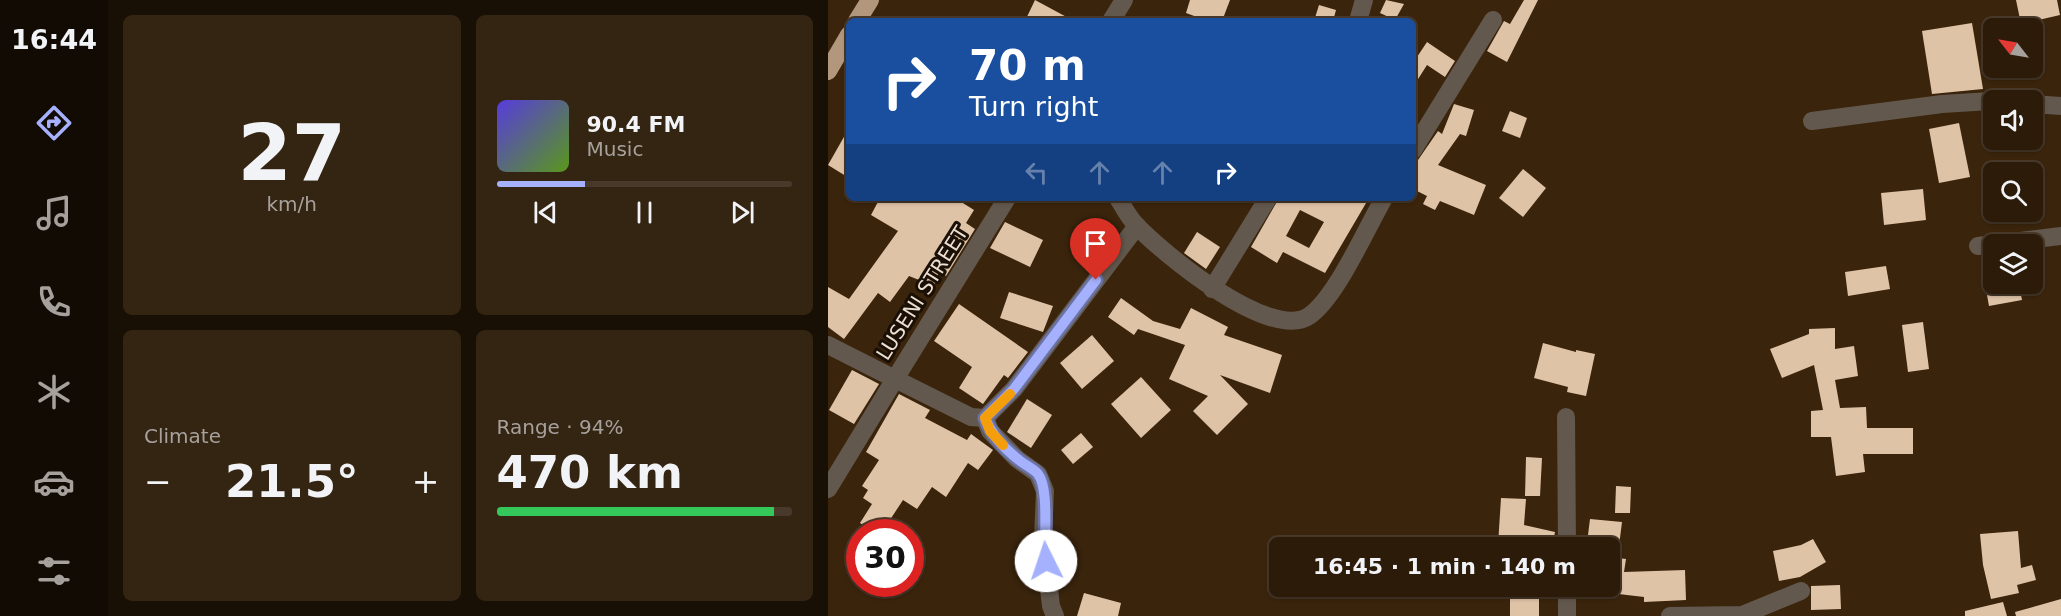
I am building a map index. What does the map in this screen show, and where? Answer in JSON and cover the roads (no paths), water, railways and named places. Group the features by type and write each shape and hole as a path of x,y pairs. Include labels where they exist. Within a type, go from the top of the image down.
{"highway":[{"path":"859,18 870,0"},
{"path":"828,71 846,40"}],"street":[{"path":"1113,18 1124,0"},
{"path":"1359,18 1364,0"},
{"path":"1416,145 1493,20"},
{"path":"1812,121 1942,104 1983,101"},
{"path":"2043,105 2061,106"},
{"name":"LUSENI STREET","path":"828,345 895,379 1005,201"},
{"path":"1121,201 1137,226 1212,289 1281,321 1306,318 1323,306 1382,201"},
{"path":"1212,289 1266,201"},
{"path":"828,489 895,379 971,417 985,418 1014,389 1137,226"},
{"path":"1978,246 2061,236"},
{"path":"1566,417 1567,537"},
{"path":"985,418 990,431 1017,459 1038,474 1045,491 1043,538 1051,606 1055,616"},
{"path":"1670,616 1742,615 1801,591"},
{"path":"1567,597 1567,616"}]}
